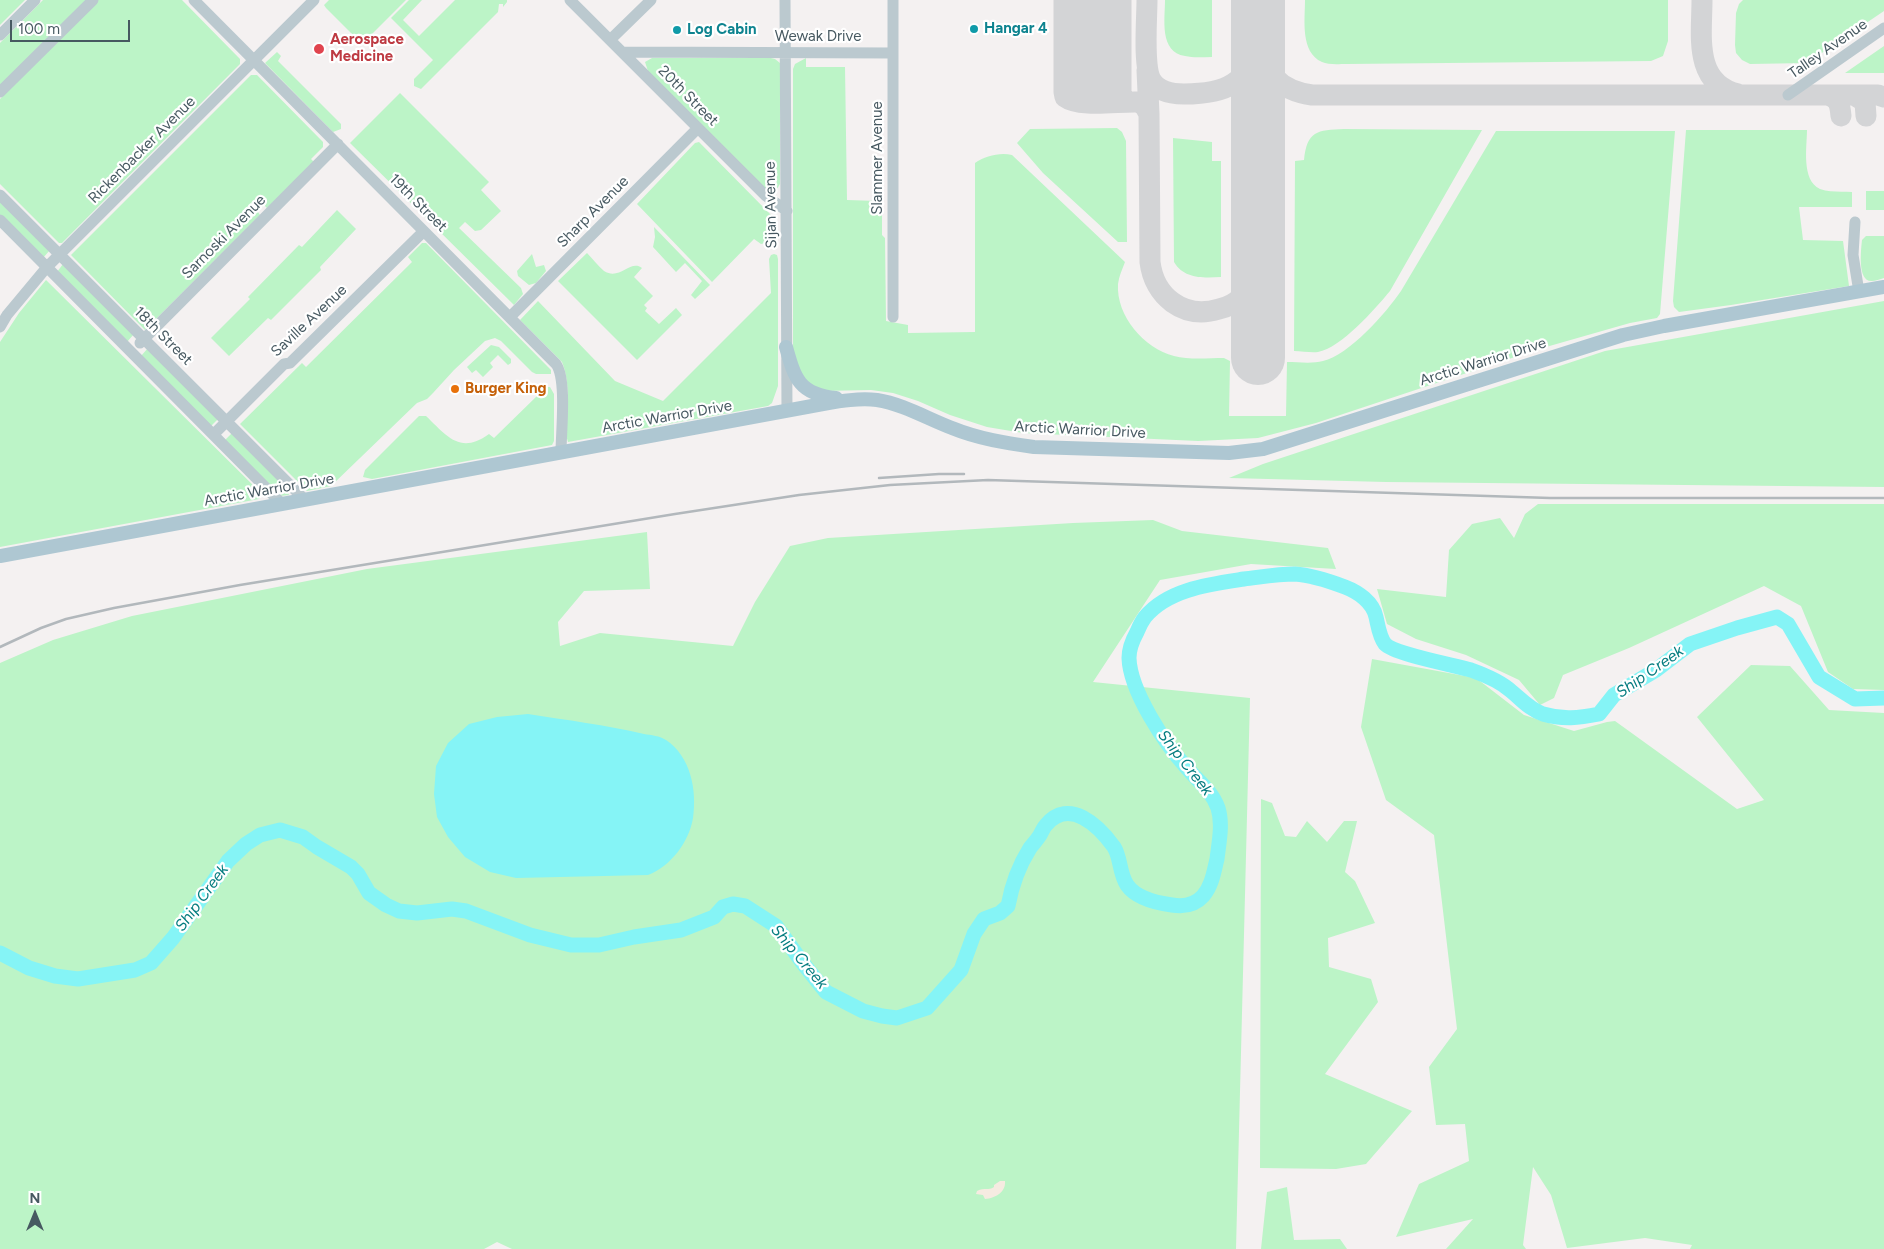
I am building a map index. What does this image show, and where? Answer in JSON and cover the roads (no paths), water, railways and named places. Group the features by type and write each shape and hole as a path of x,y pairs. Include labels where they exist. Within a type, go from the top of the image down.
{"main road":[{"name":"Arctic Warrior Drive","path":"0,556 851,400 877,400 896,404 975,436 1019,445 1186,452 1249,452 1278,446 1308,434 1623,335 1884,287"},
{"name":"Arctic Warrior Drive","path":"1859,292 1884,291"},
{"path":"786,347 793,373 801,384 812,393 851,400"}],"street":[{"path":"0,35 35,0"},
{"path":"0,92 93,0"},
{"name":"19th Street","path":"194,0 559,368 562,382 561,453"},
{"name":"Rickenbacker Avenue","path":"0,327 7,315 47,267 314,0"},
{"name":"20th Street","path":"570,0 766,196 787,211"},
{"path":"610,40 650,0"},
{"name":"Sijan Avenue","path":"785,0 786,411"},
{"name":"Slammer Avenue","path":"892,0 893,317"},
{"name":"Talley Avenue","path":"1788,95 1884,28"},
{"name":"Wewak Drive","path":"622,52 893,53"},
{"name":"Sharp Avenue","path":"510,317 698,128"},
{"name":"Sarnoski Avenue","path":"132,351 338,144"},
{"name":"18th Street","path":"0,195 305,500"},
{"path":"0,220 282,504"},
{"path":"1855,222 1853,255 1859,292"},
{"name":"Saville Avenue","path":"214,434 284,364 290,363 424,231"}],"water":[{"path":"528,714 601,725 655,736 666,740 675,747 687,765 693,785 693,818 688,836 678,852 664,866 648,875 516,878 490,872 465,857 448,837 437,817 434,794 436,766 448,743 469,724 497,717"}],"waterway":[{"name":"Ship Creek","path":"0,953 29,968 55,976 78,979 135,970 151,963 173,938 228,861 246,844 260,835 280,830 303,837 351,867 358,874 369,893 386,905 399,911 417,913 452,909 466,911 530,935 571,945 599,945 634,937 681,930 714,917 723,907 733,904 745,906 776,926 826,992 863,1011 897,1018 927,1008 961,970 974,934 984,919 1000,913 1008,906 1022,862 1045,826 1055,817 1064,814 1074,814 1092,823 1114,847 1127,885 1141,897 1160,903 1181,906 1189,905 1203,896 1211,883 1217,859 1220,840 1218,808 1208,791 1178,758 1150,716 1135,686 1129,658 1132,642 1144,619 1166,600 1191,589 1244,579 1295,574 1320,579 1350,589 1364,598 1372,607 1381,638 1391,648 1487,676 1507,687 1534,710 1550,716 1571,718 1599,714 1614,695 1656,670 1690,644 1777,617 1788,624 1819,677 1855,699 1884,698"}],"railway":[{"path":"879,478 964,474"},
{"path":"0,647 66,619 114,608 240,585 675,514 799,495 890,485 988,480 1550,498 1884,498"}],"place":[{"name":"Hangar 4","path":"974,29"},
{"name":"Log Cabin","path":"677,30"},
{"name":"Aerospace Medicine","path":"319,49"},
{"name":"Burger King","path":"455,389"}]}
